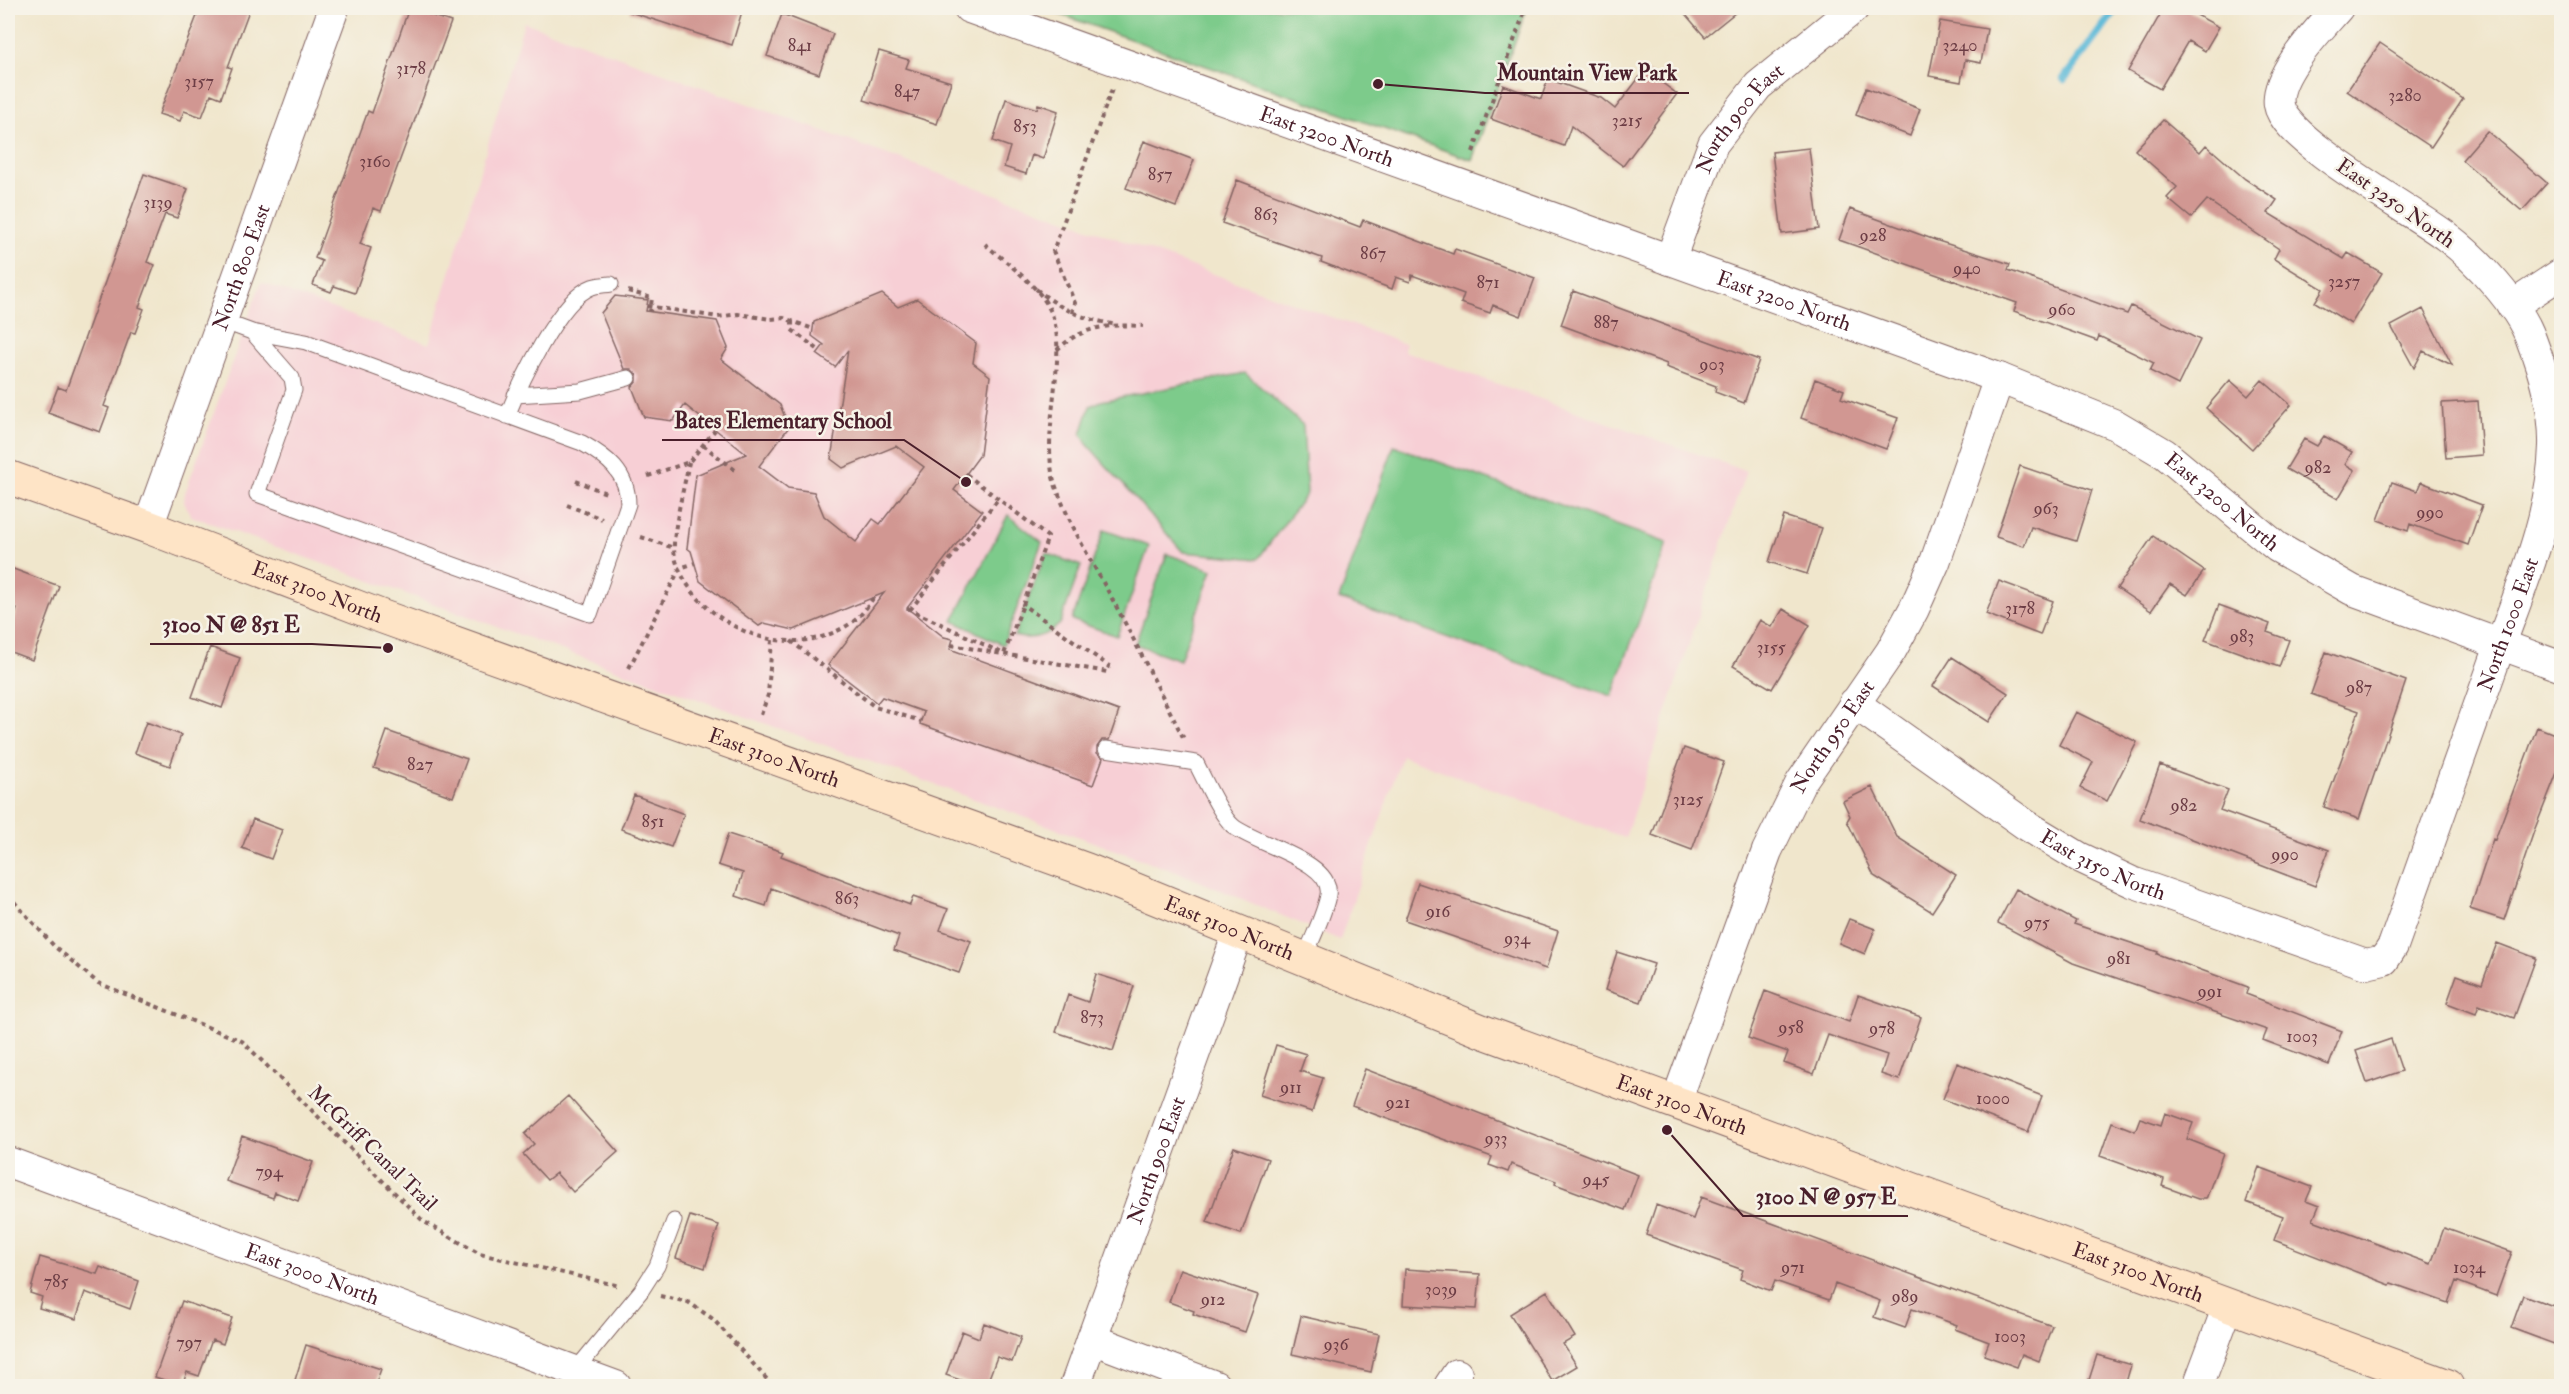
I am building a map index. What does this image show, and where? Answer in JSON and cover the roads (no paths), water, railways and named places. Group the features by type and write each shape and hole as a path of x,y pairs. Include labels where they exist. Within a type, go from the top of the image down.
{"main road":[{"name":"East 3100 North","path":"8,477 148,527 383,617 1087,870 1484,1032 2448,1386"}],"street":[{"name":"North 800 East","path":"148,527 333,8"},
{"name":"East 3200 North","path":"969,8 1999,378 2116,425 2155,448 2277,547 2352,590 2562,667"},
{"name":"East 3250 North","path":"2337,8 2299,55 2286,78 2278,104 2283,118 2313,146 2448,237 2474,261 2512,306"},
{"name":"North 900 East","path":"1670,260 1713,144 1758,86 1840,12"},
{"path":"2512,306 2562,273"},
{"name":"North 1000 East","path":"2384,960 2393,946 2500,645 2542,522 2550,487 2554,445 2551,402 2530,335 2512,306"},
{"name":"North 950 East","path":"1676,1102 1767,851 1801,782 1891,651 1914,609 1935,562 1999,378"},
{"name":"East 3150 North","path":"1854,703 2026,825 2088,862 2132,882 2366,964 2384,960"},
{"name":"North 900 East","path":"1075,1386 1238,933"},
{"name":"East 3000 North","path":"8,1162 616,1386"},
{"path":"2198,1386 2228,1306"},
{"path":"1092,1339 1215,1386"}],"lane":[{"path":"507,416 538,350 568,307 591,287 611,284"},
{"path":"222,321 252,332 306,342 600,452 622,476 628,491 628,504 590,614 257,494 294,390 292,378 252,332"},
{"path":"515,395 580,391 628,378"},
{"path":"1106,749 1196,763 1230,824 1247,837 1310,864 1324,879 1328,893 1304,960"},
{"path":"575,1371 641,1291 657,1266 674,1221"}],"waterway":[{"path":"2064,79 2117,8"}],"place":[{"name":"Mountain View Park","path":"1378,84"},
{"name":"Bates Elementary School","path":"966,482"},
{"name":"3100 N @ 851 E","path":"388,648"},
{"name":"3100 N @ 957 E","path":"1667,1130"}]}
